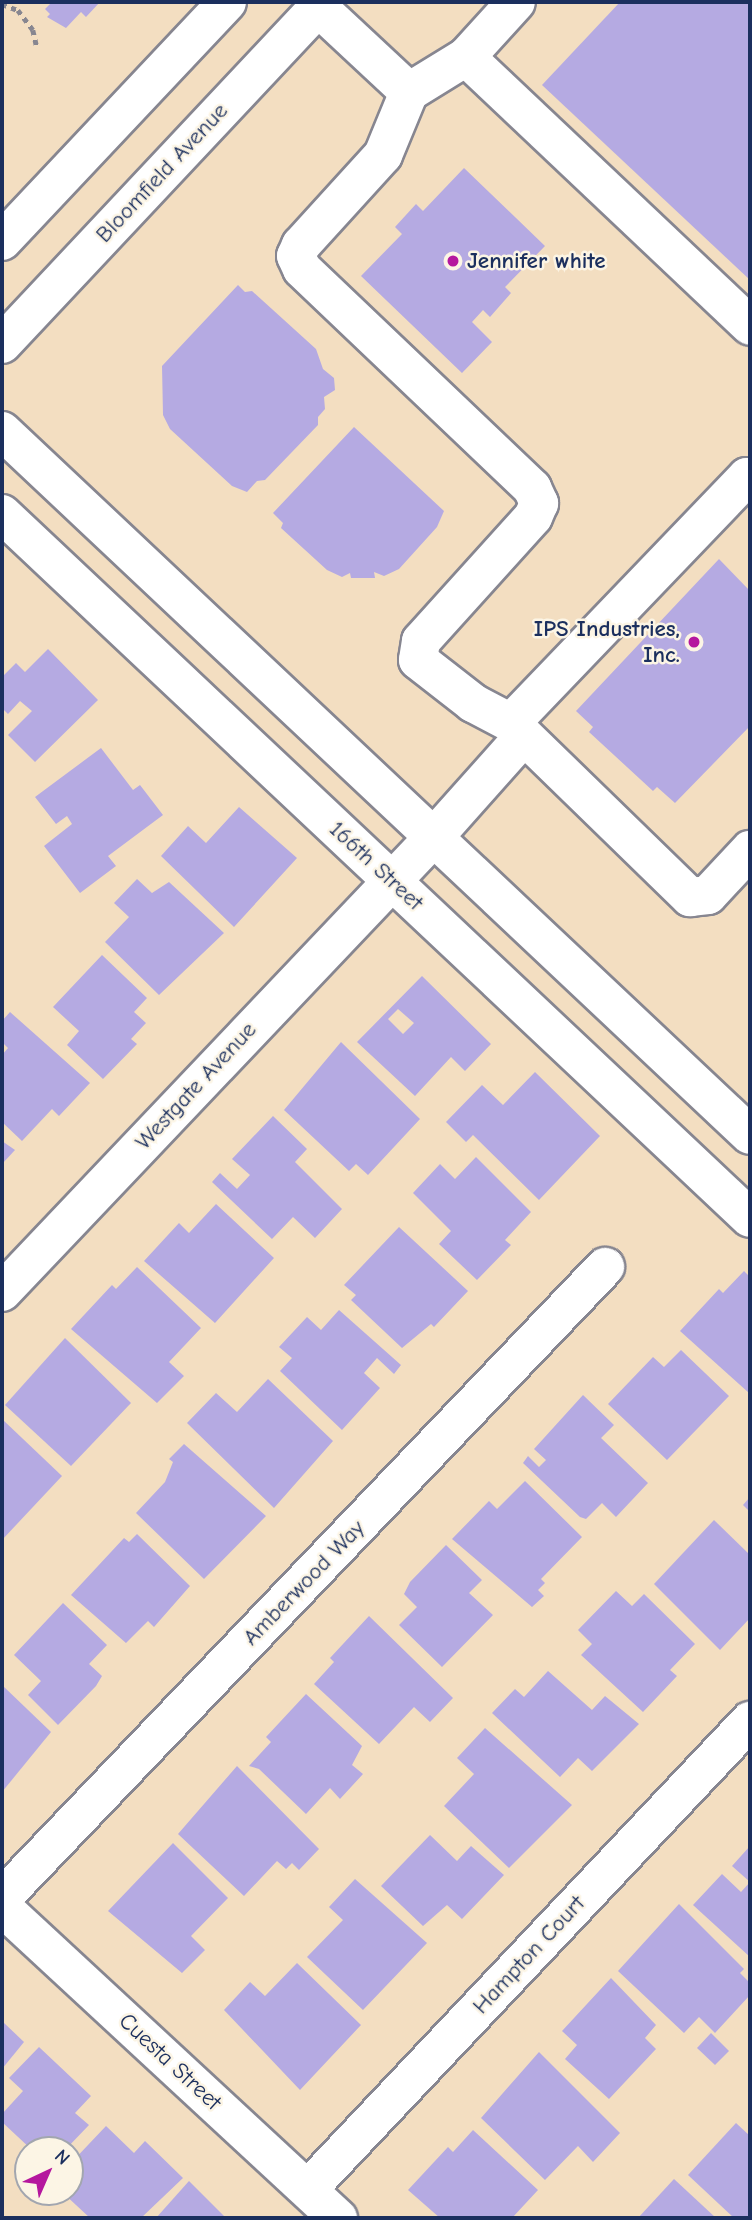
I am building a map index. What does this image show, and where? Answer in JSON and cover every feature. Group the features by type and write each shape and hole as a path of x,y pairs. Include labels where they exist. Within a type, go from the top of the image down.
{"street":[{"path":"2,241 227,2"},
{"path":"516,2 466,57 409,92 383,155 301,245 296,256 302,269 532,488 539,503 533,517 421,641 418,660 473,704 518,729 690,897 708,895 750,850"},
{"path":"320,4 409,92"},
{"name":"Bloomfield Avenue","path":"2,344 320,4"},
{"path":"466,57 750,326"},
{"path":"2,431 750,1135"},
{"name":"Westgate Avenue","path":"2,1292 434,837 518,729 747,477 750,481"},
{"name":"166th Street","path":"2,514 750,1219"},
{"name":"Amberwood Way","path":"2,1898 605,1267"},
{"name":"Hampton Court","path":"308,2189 750,1721"},
{"name":"Cuesta Street","path":"2,1907 338,2218"}],"path":[{"path":"2,4 18,10 33,30 37,48"}],"building":[{"path":"52,2 100,2 86,17 81,12 66,28 47,17 50,14 45,9"},
{"path":"620,2 750,2 750,280 542,85"},
{"name":"Jennifer white","path":"464,168 545,246 505,287 511,293 490,317 483,310 472,322 492,342 462,373 361,276 402,234 395,227 416,204 423,211"},
{"path":"238,285 245,292 252,291 316,349 323,369 334,378 335,390 324,397 325,409 318,417 318,425 265,480 257,481 247,492 232,486 170,429 163,415 162,366"},
{"path":"354,427 444,511 437,527 399,569 384,576 374,572 375,578 351,578 350,573 342,577 327,570 281,528 283,523 273,513"},
{"name":"IPS Industries, Inc.","path":"719,559 750,591 750,726 675,803 657,787 653,791 589,732 593,727 576,711"},
{"path":"48,649 98,700 35,762 8,735 32,711 20,701 8,714 2,708 2,677 16,663 25,672"},
{"path":"101,748 133,790 140,785 163,815 108,856 116,866 80,893 44,846 72,824 67,816 56,824 35,797"},
{"path":"239,807 297,858 234,927 161,856 188,826 206,843"},
{"path":"137,879 152,893 169,882 224,933 159,995 105,942 129,917 114,903"},
{"path":"102,955 147,998 134,1012 146,1023 131,1039 137,1044 103,1079 67,1045 79,1031 53,1007"},
{"path":"422,976 491,1044 465,1071 451,1057 415,1096 357,1042","holes":["398,1009 414,1023 403,1034 388,1019"]},
{"path":"10,1012 90,1083 59,1116 52,1109 22,1141 2,1122 2,1055 8,1048 2,1042 2,1021"},
{"path":"341,1042 420,1119 368,1175 356,1164 349,1171 284,1110"},
{"path":"535,1072 600,1136 539,1200 473,1135 466,1142 446,1122 482,1085 503,1105"},
{"path":"273,1116 307,1149 295,1162 342,1209 315,1238 293,1217 272,1239 212,1182 220,1173 237,1189 250,1175 232,1159"},
{"path":"2,1141 15,1150 2,1164"},
{"path":"476,1157 531,1212 505,1240 511,1245 477,1280 439,1244 451,1231 413,1193 440,1164 455,1179"},
{"path":"216,1204 274,1258 215,1323 144,1261 179,1223 189,1233"},
{"path":"399,1227 468,1291 434,1327 431,1324 402,1348 351,1300 356,1295 344,1285"},
{"path":"137,1267 201,1328 169,1362 184,1376 157,1403 71,1329 112,1285 116,1289"},
{"path":"744,1271 750,1277 749,1393 680,1331 719,1289 723,1293"},
{"path":"339,1310 401,1365 394,1374 377,1358 364,1373 380,1388 342,1430 280,1371 292,1358 279,1347 307,1317 321,1330"},
{"path":"65,1338 131,1403 71,1466 5,1405"},
{"path":"681,1350 729,1396 667,1460 608,1404 653,1357 664,1367"},
{"path":"268,1379 333,1441 274,1508 187,1423 216,1393 237,1412"},
{"path":"583,1395 614,1425 601,1438 648,1483 616,1517 602,1503 586,1519 580,1517 523,1463 528,1456 539,1467 546,1460 534,1449"},
{"path":"2,1419 62,1476 2,1540"},
{"path":"184,1444 266,1516 204,1579 136,1513 165,1482 173,1462 169,1459"},
{"path":"525,1481 582,1537 541,1579 545,1583 538,1590 544,1596 532,1607 452,1539 489,1501 497,1509"},
{"path":"750,1497 750,1512 743,1505"},
{"path":"714,1520 750,1555 750,1618 720,1650 654,1584"},
{"path":"137,1534 190,1586 154,1627 148,1621 126,1643 71,1595 124,1538 129,1542"},
{"path":"446,1545 482,1580 469,1593 493,1615 442,1667 399,1625 417,1607 404,1594 410,1582"},
{"path":"616,1591 632,1606 644,1594 695,1644 670,1670 677,1676 643,1712 581,1655 592,1644 578,1630"},
{"path":"63,1603 107,1645 89,1664 102,1676 96,1686 58,1725 28,1695 41,1681 14,1655"},
{"path":"369,1616 453,1698 430,1722 414,1707 379,1744 314,1684 334,1662 330,1658"},
{"path":"548,1671 592,1710 605,1696 639,1724 592,1771 578,1758 560,1777 492,1713 515,1689 524,1697"},
{"path":"2,1685 51,1732 2,1792"},
{"path":"306,1694 362,1746 352,1765 363,1774 340,1799 330,1788 306,1814 259,1769 249,1766 271,1742 266,1737"},
{"path":"485,1728 572,1805 509,1868 444,1806 474,1774 457,1758"},
{"path":"237,1766 319,1849 299,1870 292,1863 286,1869 277,1861 244,1896 178,1834"},
{"path":"430,1835 457,1861 471,1846 504,1875 462,1919 447,1905 423,1926 381,1886"},
{"path":"173,1843 228,1898 191,1936 205,1950 182,1973 108,1911"},
{"path":"750,1846 750,1882 732,1866"},
{"path":"722,1874 741,1892 750,1882 750,1957 693,1905"},
{"path":"355,1879 427,1943 363,2010 307,1957 343,1920 329,1907"},
{"path":"679,1904 744,1969 740,1973 750,1983 750,1995 715,2033 699,2017 684,2033 618,1971"},
{"path":"297,1963 361,2025 300,2090 224,2010 250,1982 265,1996"},
{"path":"611,1978 656,2025 645,2038 656,2049 609,2099 565,2059 577,2045 562,2031"},
{"path":"2,2021 24,2042 2,2069"},
{"path":"711,2033 729,2051 715,2065 697,2048"},
{"path":"39,2047 91,2096 75,2113 89,2125 78,2136 17,2136 2,2122 2,2114 23,2091 9,2078"},
{"path":"539,2052 620,2133 593,2162 578,2146 545,2180 481,2118"},
{"path":"736,2123 750,2136 750,2218 734,2218 688,2175"},
{"path":"106,2126 134,2153 145,2141 183,2178 141,2218 90,2218 77,2206 84,2206 84,2149"},
{"path":"473,2130 538,2190 512,2218 440,2218 408,2190 448,2147 453,2152"},
{"path":"674,2179 716,2218 638,2218"},
{"path":"189,2181 226,2218 156,2218"}],"place":[{"name":"Jennifer white","path":"453,261"},
{"name":"IPS Industries, Inc.","path":"694,642"}]}
